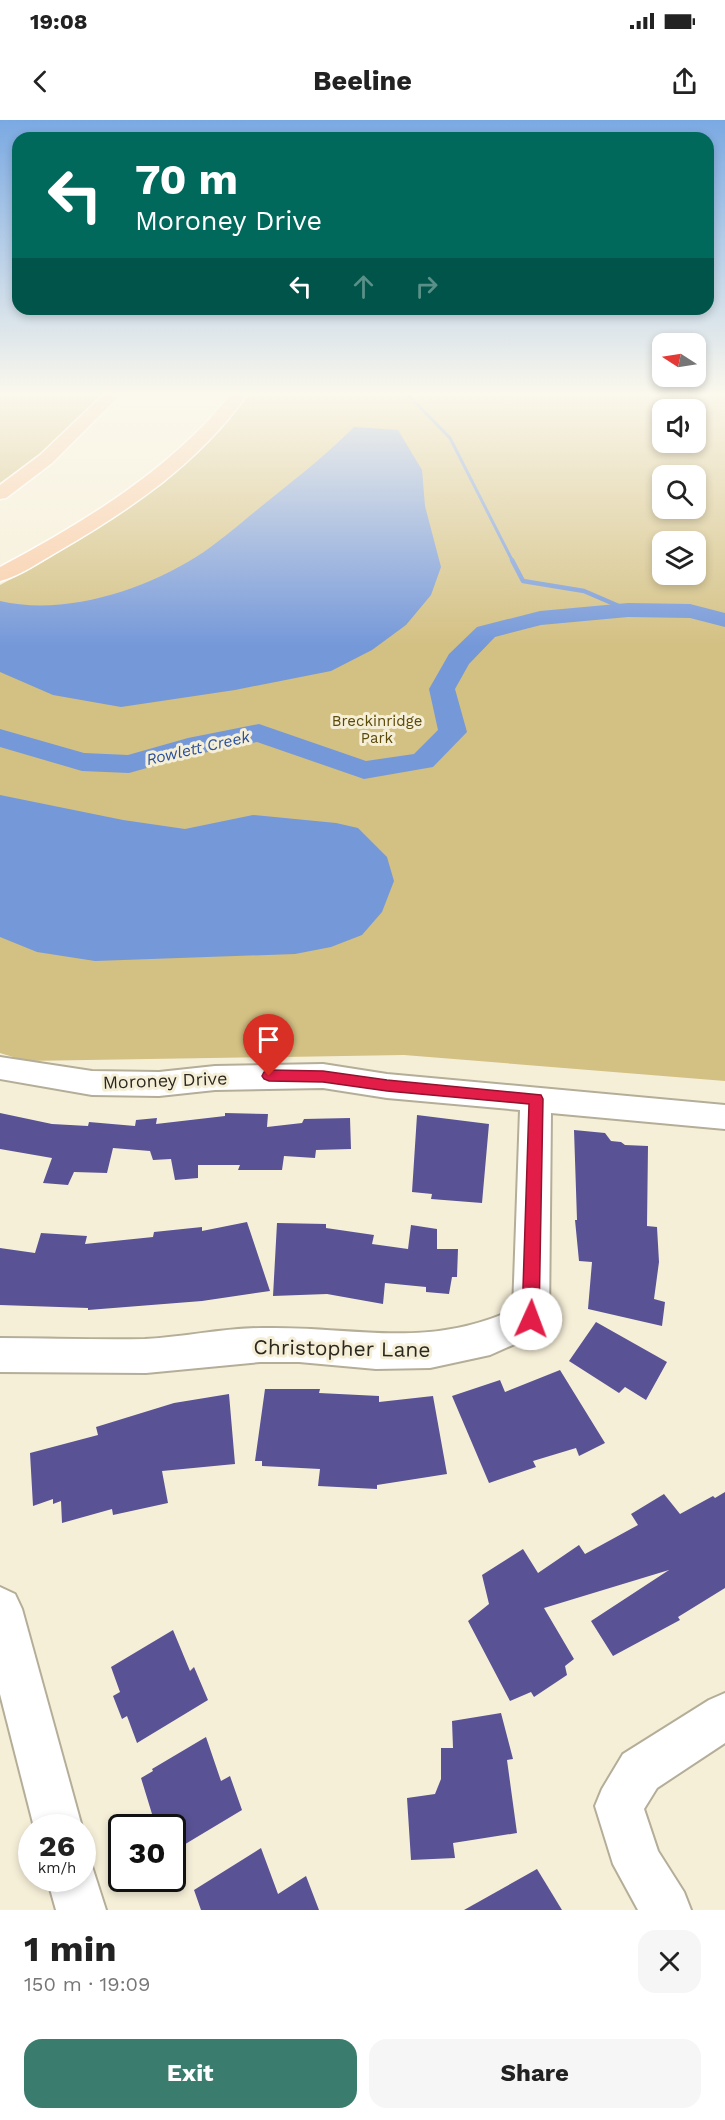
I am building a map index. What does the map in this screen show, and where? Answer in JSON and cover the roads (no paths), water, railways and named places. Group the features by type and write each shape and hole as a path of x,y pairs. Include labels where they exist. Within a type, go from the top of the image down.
{"main road":[{"path":"0,494 19,480"},
{"path":"0,574 54,546 156,480"}],"street":[{"name":"Moroney Drive","path":"0,1068 35,1076 103,1083 159,1084 215,1078 323,1076 387,1086 725,1117"},
{"name":"Christopher Lane","path":"0,1357 146,1356 260,1345 299,1345 376,1352 430,1351 490,1338 531,1319 536,1099"},
{"path":"0,1610 55,1814"},
{"path":"666,1910 638,1864 619,1806 640,1771 725,1716"},
{"path":"76,1892 81,1910"}],"water":[{"path":"294,480 423,480 425,506 441,567 431,595 406,625 372,650 331,671 235,690 121,707 53,695 0,672 0,601 24,605 75,603 127,590 175,569 223,537"},
{"path":"0,795 123,820 185,829 253,815 336,823 358,828 387,857 394,881 382,912 362,935 331,947 295,954 95,961 37,952 0,937"}],"waterway":[{"path":"471,480 513,562"},
{"path":"512,560 523,581 584,591 628,610"},
{"name":"Rowlett Creek","path":"0,738 82,762 129,764 188,747 259,733 364,770 423,761 453,732 442,689 458,660 486,632 540,618 628,610 690,611 725,620"}],"park label":[{"name":"Breckinridge Park","path":"377,730"}]}
